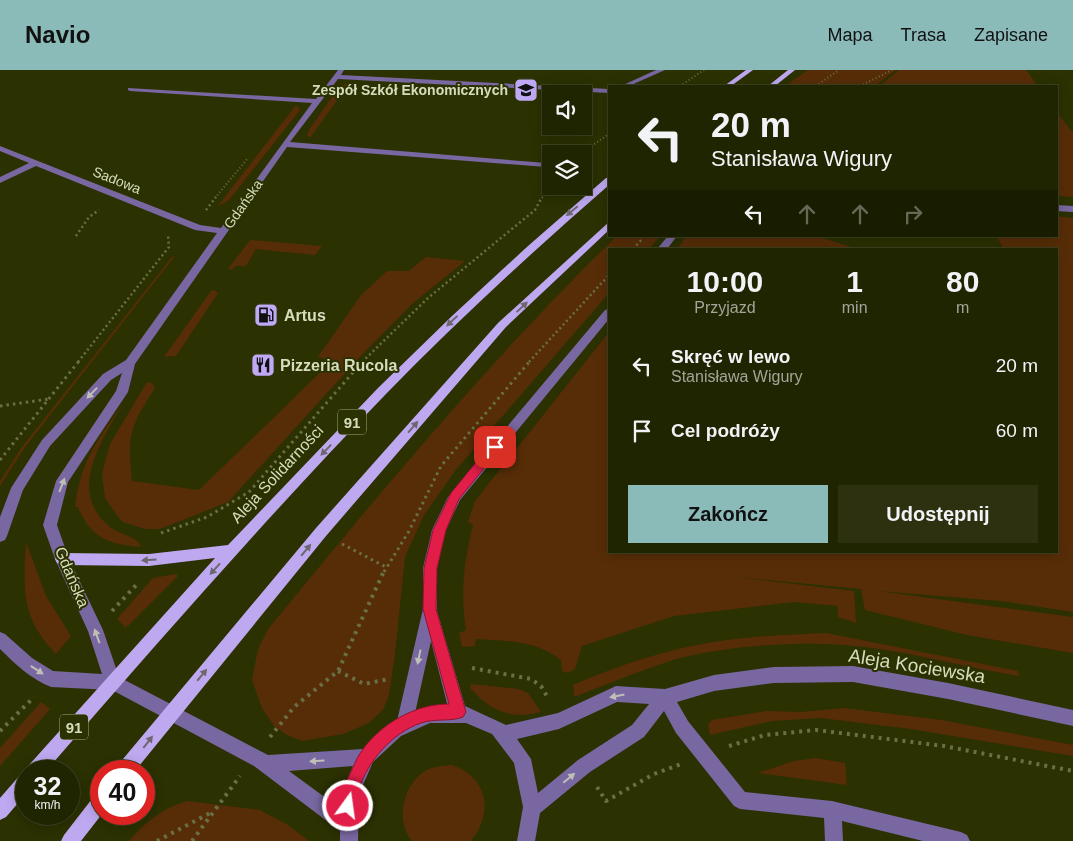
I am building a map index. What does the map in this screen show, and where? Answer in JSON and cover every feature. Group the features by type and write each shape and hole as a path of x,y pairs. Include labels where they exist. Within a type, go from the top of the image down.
{"main road":[{"path":"728,85 750,70"},
{"path":"772,85 792,70"},
{"name":"Aleja Solidarności","path":"45,760 232,550 438,335 560,220 608,181"},
{"path":"133,760 321,532 502,325 608,226"},
{"path":"62,559 149,560 232,550"},
{"path":"0,811 15,794"},
{"path":"70,841 90,815"}],"street":[{"path":"626,85 662,70"},
{"path":"338,73 608,91"},
{"name":"Gdańska","path":"113,682 95,630 62,559 50,525 62,481 122,392 130,363 285,144 338,73"},
{"path":"130,89 318,101"},
{"path":"285,144 542,165"},
{"name":"Sadowa","path":"0,148 198,228 224,231"},
{"path":"0,180 37,162"},
{"path":"1058,208 1073,209"},
{"path":"663,248 672,237"},
{"path":"404,722 430,609 430,568 440,530 455,497 608,313"},
{"name":"Gdańska","path":"0,536 17,488 46,443 107,377 130,363"},
{"path":"430,609 458,712"},
{"path":"0,639 26,663 51,679 113,682 266,764 347,832"},
{"name":"Aleja Kociewska","path":"504,734 559,721 616,694 665,697 714,683 774,675 853,674 948,691 1073,718"},
{"path":"532,809 584,766 638,731 665,697 682,727 740,800 832,810 961,841"},
{"path":"347,832 351,789 366,758 384,737 404,722 422,715 458,712 483,719 504,734 519,754 529,780 532,809 526,841"},
{"path":"266,764 366,758"},
{"path":"832,810 834,841"}],"path":[{"path":"682,85 704,70"},
{"path":"817,85 839,70"},
{"path":"862,85 892,70"},
{"path":"592,146 608,135"},
{"path":"157,534 184,527 211,516 234,504 249,492 360,364 428,298 535,210 543,195"},
{"path":"76,236 89,218 104,207"},
{"path":"0,460 169,248 167,233"},
{"path":"634,248 644,237"},
{"path":"0,406 49,399"},
{"path":"249,492 273,506"},
{"path":"321,532 386,567"},
{"path":"109,615 145,576"},
{"path":"446,669 464,667 531,679 543,689 559,721"},
{"path":"294,707 338,671 364,684 415,674"},
{"path":"0,730 34,696"},
{"path":"584,766 606,801 654,774 704,755 765,735 816,730 944,746 1073,771"},
{"path":"157,841 212,812 192,841"}],"shaded area":[{"path":"808,70 896,70 876,85 786,85"},
{"path":"899,70 1026,70 1037,85 880,85"},
{"path":"350,82 310,138 307,135 309,130 339,87"},
{"path":"296,105 300,110 229,200 217,207"},
{"path":"1058,114 1073,133 1073,197 1058,196"},
{"path":"1058,216 1073,218 1073,612 1001,601 878,591 1073,617 1073,653 967,635 865,610 861,589 735,577 854,591 856,623 838,617 838,606 794,602 674,616 582,646 575,669 568,673 562,671 561,660 551,653 531,645 510,641 476,639 475,646 462,647 459,633 466,630 463,603 464,577 473,525 468,522 475,501 608,333 608,553 1058,553 1058,248 1003,248 997,237 1058,237"},
{"path":"616,237 659,237 650,248 608,248 608,294 455,471 424,515 405,557 395,654 389,695 383,710 369,723 343,734 302,741 287,735 274,726 262,708 252,680 258,649 268,629 394,477 480,378 570,282"},
{"path":"686,237 819,237 855,248 678,248"},
{"path":"250,240 322,246 315,255 256,249 246,266 235,266 232,270 228,269"},
{"path":"175,256 25,447 0,486 0,481 22,447 172,257"},
{"path":"426,257 465,261 412,304 357,360 228,502 160,529 145,529 123,522 118,517 105,498 102,474 110,444 147,382 152,383 155,388 140,412 132,432 130,452 132,481 199,490 332,361 318,357 361,295 387,271 409,271"},
{"path":"214,290 218,293 176,356 164,357 211,291"},
{"path":"124,402 98,450 89,483 91,500 99,515 113,529 133,538 141,547 119,544 102,538 89,526 78,507 75,507 86,463 99,439"},
{"path":"26,542 46,596 71,636 56,654 36,628 30,615 24,574"},
{"path":"176,574 178,576 126,628 117,619 153,578"},
{"path":"826,633 1018,671 1019,676 872,648 848,645 787,644 729,649 673,660 574,697 573,685 619,667 686,647 766,636"},
{"path":"471,684 519,689 528,693 541,712 520,715 502,712 478,696 470,688"},
{"path":"41,702 50,709 0,766 0,748"},
{"path":"844,708 941,720 1073,745 1073,756 911,729 821,718 772,721 710,735 708,724 712,720 767,711 801,712"},
{"path":"815,758 845,763 847,785 758,773 794,761"},
{"path":"452,765 473,778 480,787 484,797 483,819 478,830 471,841 412,841 407,833 403,813 404,803 411,785 417,777 428,769"},
{"path":"187,801 260,810 288,825 309,841 129,841 144,825 155,825 155,816"}],"place":[{"name":"Zespół Szkół Ekonomicznych","path":"526,90"},
{"name":"Artus","path":"266,315"},
{"name":"Pizzeria Rucola","path":"263,365"}],"route":[{"path":"348,806 351,789 366,758 384,737 404,722 422,715 458,712 430,609 430,568 440,530 455,497 495,447"}]}
